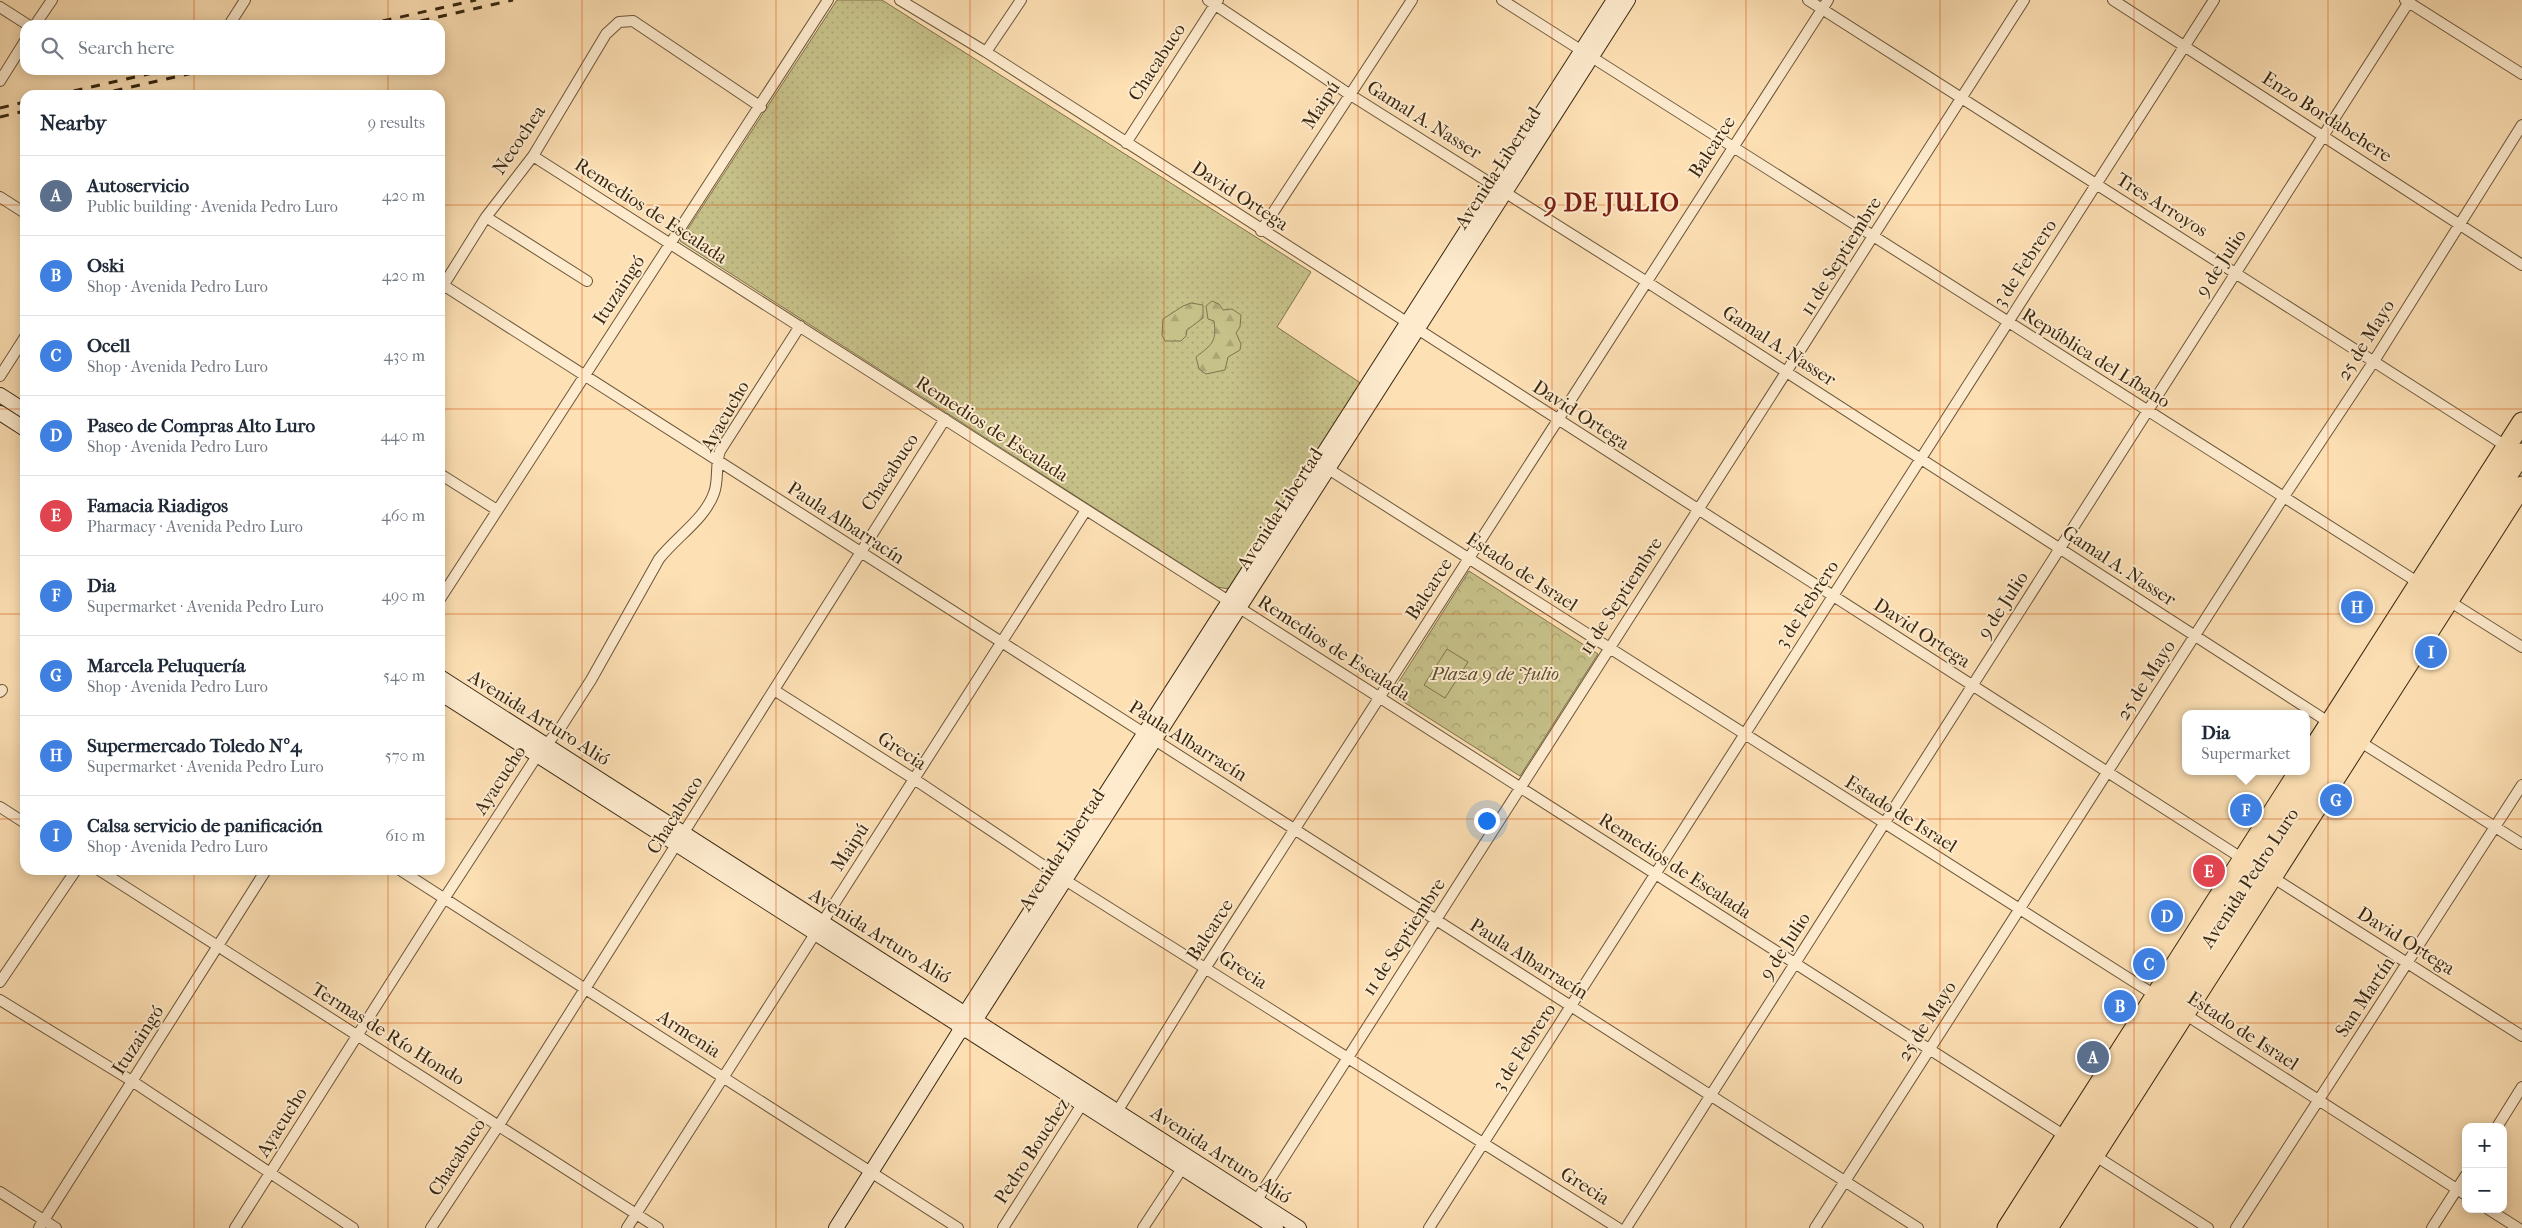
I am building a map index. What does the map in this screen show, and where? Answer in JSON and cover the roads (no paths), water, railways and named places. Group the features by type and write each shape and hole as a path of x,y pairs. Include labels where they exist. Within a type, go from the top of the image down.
{"highway":[{"name":"Avenida Pedro Luro","path":"2027,1228 2518,453 2522,422"},
{"name":"Avenida Pedro Luro","path":"2310,754 2419,583 2518,453"},
{"name":"Avenida Pedro Luro","path":"2007,1228 2065,1136 2272,877 2522,486"},
{"name":"Avenida Pedro Luro","path":"2048,1228 2094,1155 2243,859 2296,775"}],"main road":[{"name":"Avenida Libertad","path":"1586,55 1614,0"},
{"name":"Avenida Libertad","path":"836,1228 1586,55 1628,0"},
{"path":"0,395 20,408"},
{"path":"0,413 20,425"},
{"name":"Avenida Arturo Alió","path":"445,680 546,744 681,838 819,928 961,1030 1082,1105 1114,1117"},
{"name":"Avenida Arturo Alió","path":"445,696 537,756 681,838"},
{"name":"Avenida Arturo Alió","path":"819,928 971,1016 1090,1093 1114,1117 1185,1163 1253,1206 1299,1228"},
{"name":"Avenida Arturo Alió","path":"1253,1206 1276,1228"}],"street":[{"path":"38,20 52,0"},
{"path":"232,20 245,0"},
{"name":"Ituzaingó","path":"445,591 828,0"},
{"name":"David Ortega","path":"900,0 986,52 2243,859"},
{"path":"986,52 1021,0"},
{"name":"Maipú","path":"1261,230 1412,0"},
{"name":"República del Líbano","path":"1502,0 2147,412 2419,583"},
{"name":"Tres Arroyos","path":"1808,0 1825,4 1962,98 2518,453"},
{"name":"11 de Septiembre","path":"1253,1206 1521,788 1608,648 1788,373 2024,0"},
{"name":"Enzo Bordabehere","path":"2113,0 2522,264"},
{"name":"3 de Febrero","path":"1430,1228 2214,0"},
{"name":"Gamal A. Nasser","path":"1214,1 1349,94 1647,282 2330,723"},
{"name":"Chacabuco","path":"1126,143 1214,1"},
{"path":"2408,1 2522,74"},
{"name":"9 de Julio","path":"1626,1228 2408,1"},
{"name":"Balcarce","path":"1114,1117 1206,967 1825,4"},
{"path":"0,7 20,20"},
{"name":"Necochea","path":"445,280 486,217 533,156 606,34 619,22 633,21 761,106"},
{"path":"0,81 20,49"},
{"name":"25 de Mayo","path":"1815,1228 2283,498 2374,361 2522,125"},
{"name":"Remedios de Escalada","path":"533,156 2065,1136"},
{"path":"0,197 20,210"},
{"path":"486,217 587,281"},
{"name":"Paula Albarracín","path":"445,289 1918,1228"},
{"name":"Ayacucho","path":"235,1228 356,1034 444,898 537,756 561,727 591,680 659,558 709,504 715,491 717,461 720,451 800,326"},
{"path":"0,376 20,345"},
{"name":"Chacabuco","path":"431,1228 499,1126 944,419"},
{"name":"Estado de Israel","path":"1323,466 1884,824 2020,908 2461,1192"},
{"path":"445,477 497,510"},
{"name":"Maipú","path":"627,1228 1086,510"},
{"path":"2449,601 2522,647"},
{"name":"Grecia","path":"774,690 914,779 1060,877 1206,967 1618,1228"},
{"path":"2359,741 2522,844"},
{"name":"San Martín","path":"2236,1228 2522,784"},
{"path":"0,807 20,820"},
{"path":"0,982 73,875"},
{"name":"Termas de Río Hondo","path":"107,875 658,1228"},
{"name":"Ituzaingó","path":"41,1224 263,875"},
{"name":"Armenia","path":"408,875 958,1228"},
{"name":"David Ortega","path":"2272,877 2522,1036"},
{"path":"0,1000 132,1081 353,1228"},
{"path":"2500,1123 2522,1087"},
{"name":"Pedro Bouchez","path":"1003,1228 1090,1093"},
{"path":"2094,1155 2208,1228"},
{"path":"1143,1228 1185,1163"},
{"path":"0,1192 41,1224 56,1228"},
{"path":"2432,1228 2461,1192"},
{"path":"2494,1213 2518,1228"}],"railway":[{"path":"387,20 476,0"},
{"path":"425,20 513,0"},
{"path":"78,90 144,75"},
{"path":"118,90 184,75"},
{"path":"0,108 20,103"},
{"path":"0,117 20,112"}],"place":[{"name":"Supermercado Toledo Nº4","path":"2357,607"},
{"name":"Calsa servicio de panificación","path":"2431,652"},
{"name":"Marcela Peluquería","path":"2336,800"},
{"name":"Dia","path":"2246,810"},
{"name":"Famacia Riadigos","path":"2209,871"},
{"name":"Paseo de Compras Alto Luro","path":"2167,916"},
{"name":"Ocell","path":"2149,964"},
{"name":"Oski","path":"2120,1006"},
{"name":"Autoservicio","path":"2093,1057"}],"district":[{"name":"9 DE JULIO","path":"1612,203"}],"park label":[{"name":"Plaza 9 de Julio","path":"1495,674"}]}
